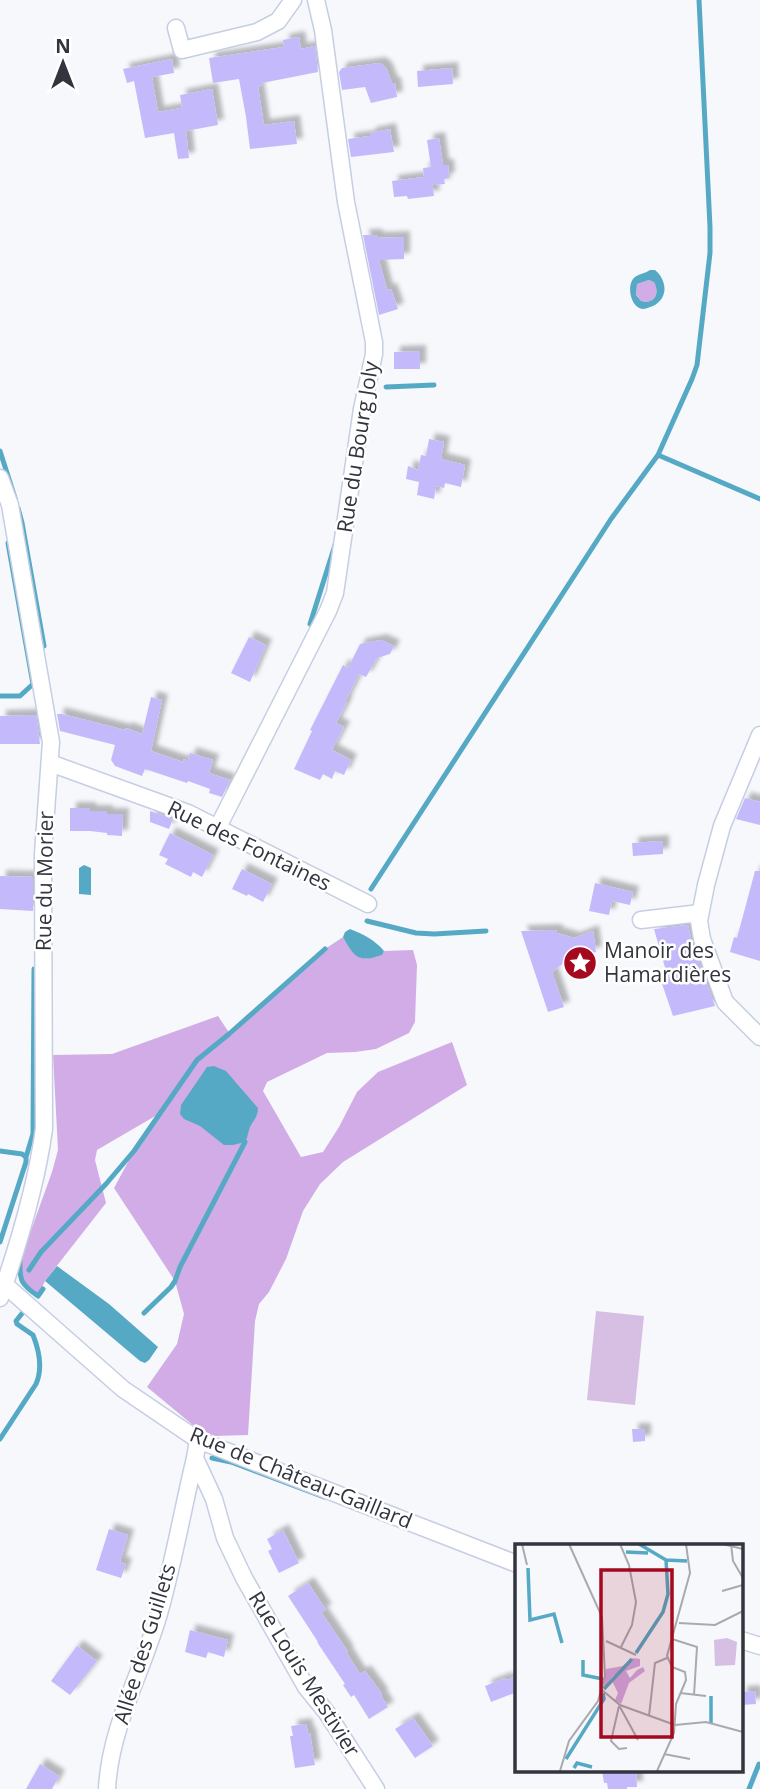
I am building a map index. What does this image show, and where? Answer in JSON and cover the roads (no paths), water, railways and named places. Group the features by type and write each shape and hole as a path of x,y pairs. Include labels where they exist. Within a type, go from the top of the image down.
{"street":[{"path":"176,28 182,50 245,35 278,22 293,0"},
{"name":"Rue du Bourg Joly","path":"217,829 335,593 362,409 374,354 374,342 346,202 323,30 316,0"},
{"name":"Rue du Morier","path":"0,478 10,505 51,742 43,854 44,1129 39,1166 2,1291"},
{"path":"759,741 722,826 699,921 702,939 725,1002 760,1037"},
{"name":"Rue des Fontaines","path":"50,763 188,813 368,904"},
{"path":"641,920 700,913"},
{"name":"Rue de Château-Gaillard","path":"2,1291 123,1389 198,1440 515,1563"},
{"path":"195,1458 198,1440"},
{"name":"Allée des Guillets","path":"107,1789 108,1766 160,1610 195,1458"},
{"name":"Rue Louis Mestivier","path":"195,1458 214,1499 225,1538 244,1578 306,1687 327,1713 376,1789"},
{"path":"742,1640 760,1646"}],"water":[{"path":"655,270 662,279 664,294 658,303 642,309 632,300 632,280","holes":["649,280 654,282 656,290 653,300 641,301 636,295 637,284"]},
{"path":"84,865 91,868 91,895 79,894 79,868"},
{"path":"350,929 377,944 384,951 382,955 368,959 354,954 343,937"},
{"path":"214,1066 226,1071 258,1108 245,1142 224,1145 180,1114 181,1105 207,1067"},
{"path":"57,1266 109,1304 158,1347 149,1360 145,1363 140,1361 45,1281"}],"waterway":[{"path":"371,889 611,519 658,455 692,379 697,365 710,253 699,0"},
{"path":"386,387 434,385"},
{"path":"0,451 15,498"},
{"path":"658,455 760,499"},
{"path":"18,508 44,646"},
{"path":"310,624 336,542"},
{"path":"0,696 20,696 33,684 8,543"},
{"path":"367,921 416,933 486,931"},
{"path":"29,1270 41,1252 134,1151 197,1060 325,949"},
{"path":"26,1157 33,1134 34,969"},
{"path":"144,1313 175,1281 245,1142"},
{"path":"0,1151 26,1157 0,1242"},
{"path":"20,1261 21,1278 25,1285 38,1296 43,1289"},
{"path":"0,1439 36,1384 39,1372 40,1365 33,1335 16,1321 24,1311"},
{"path":"212,1458 231,1462 324,1497"},
{"path":"749,1789 759,1764"}],"place":[{"name":"Manoir des Hamardières","path":"580,963"}]}
